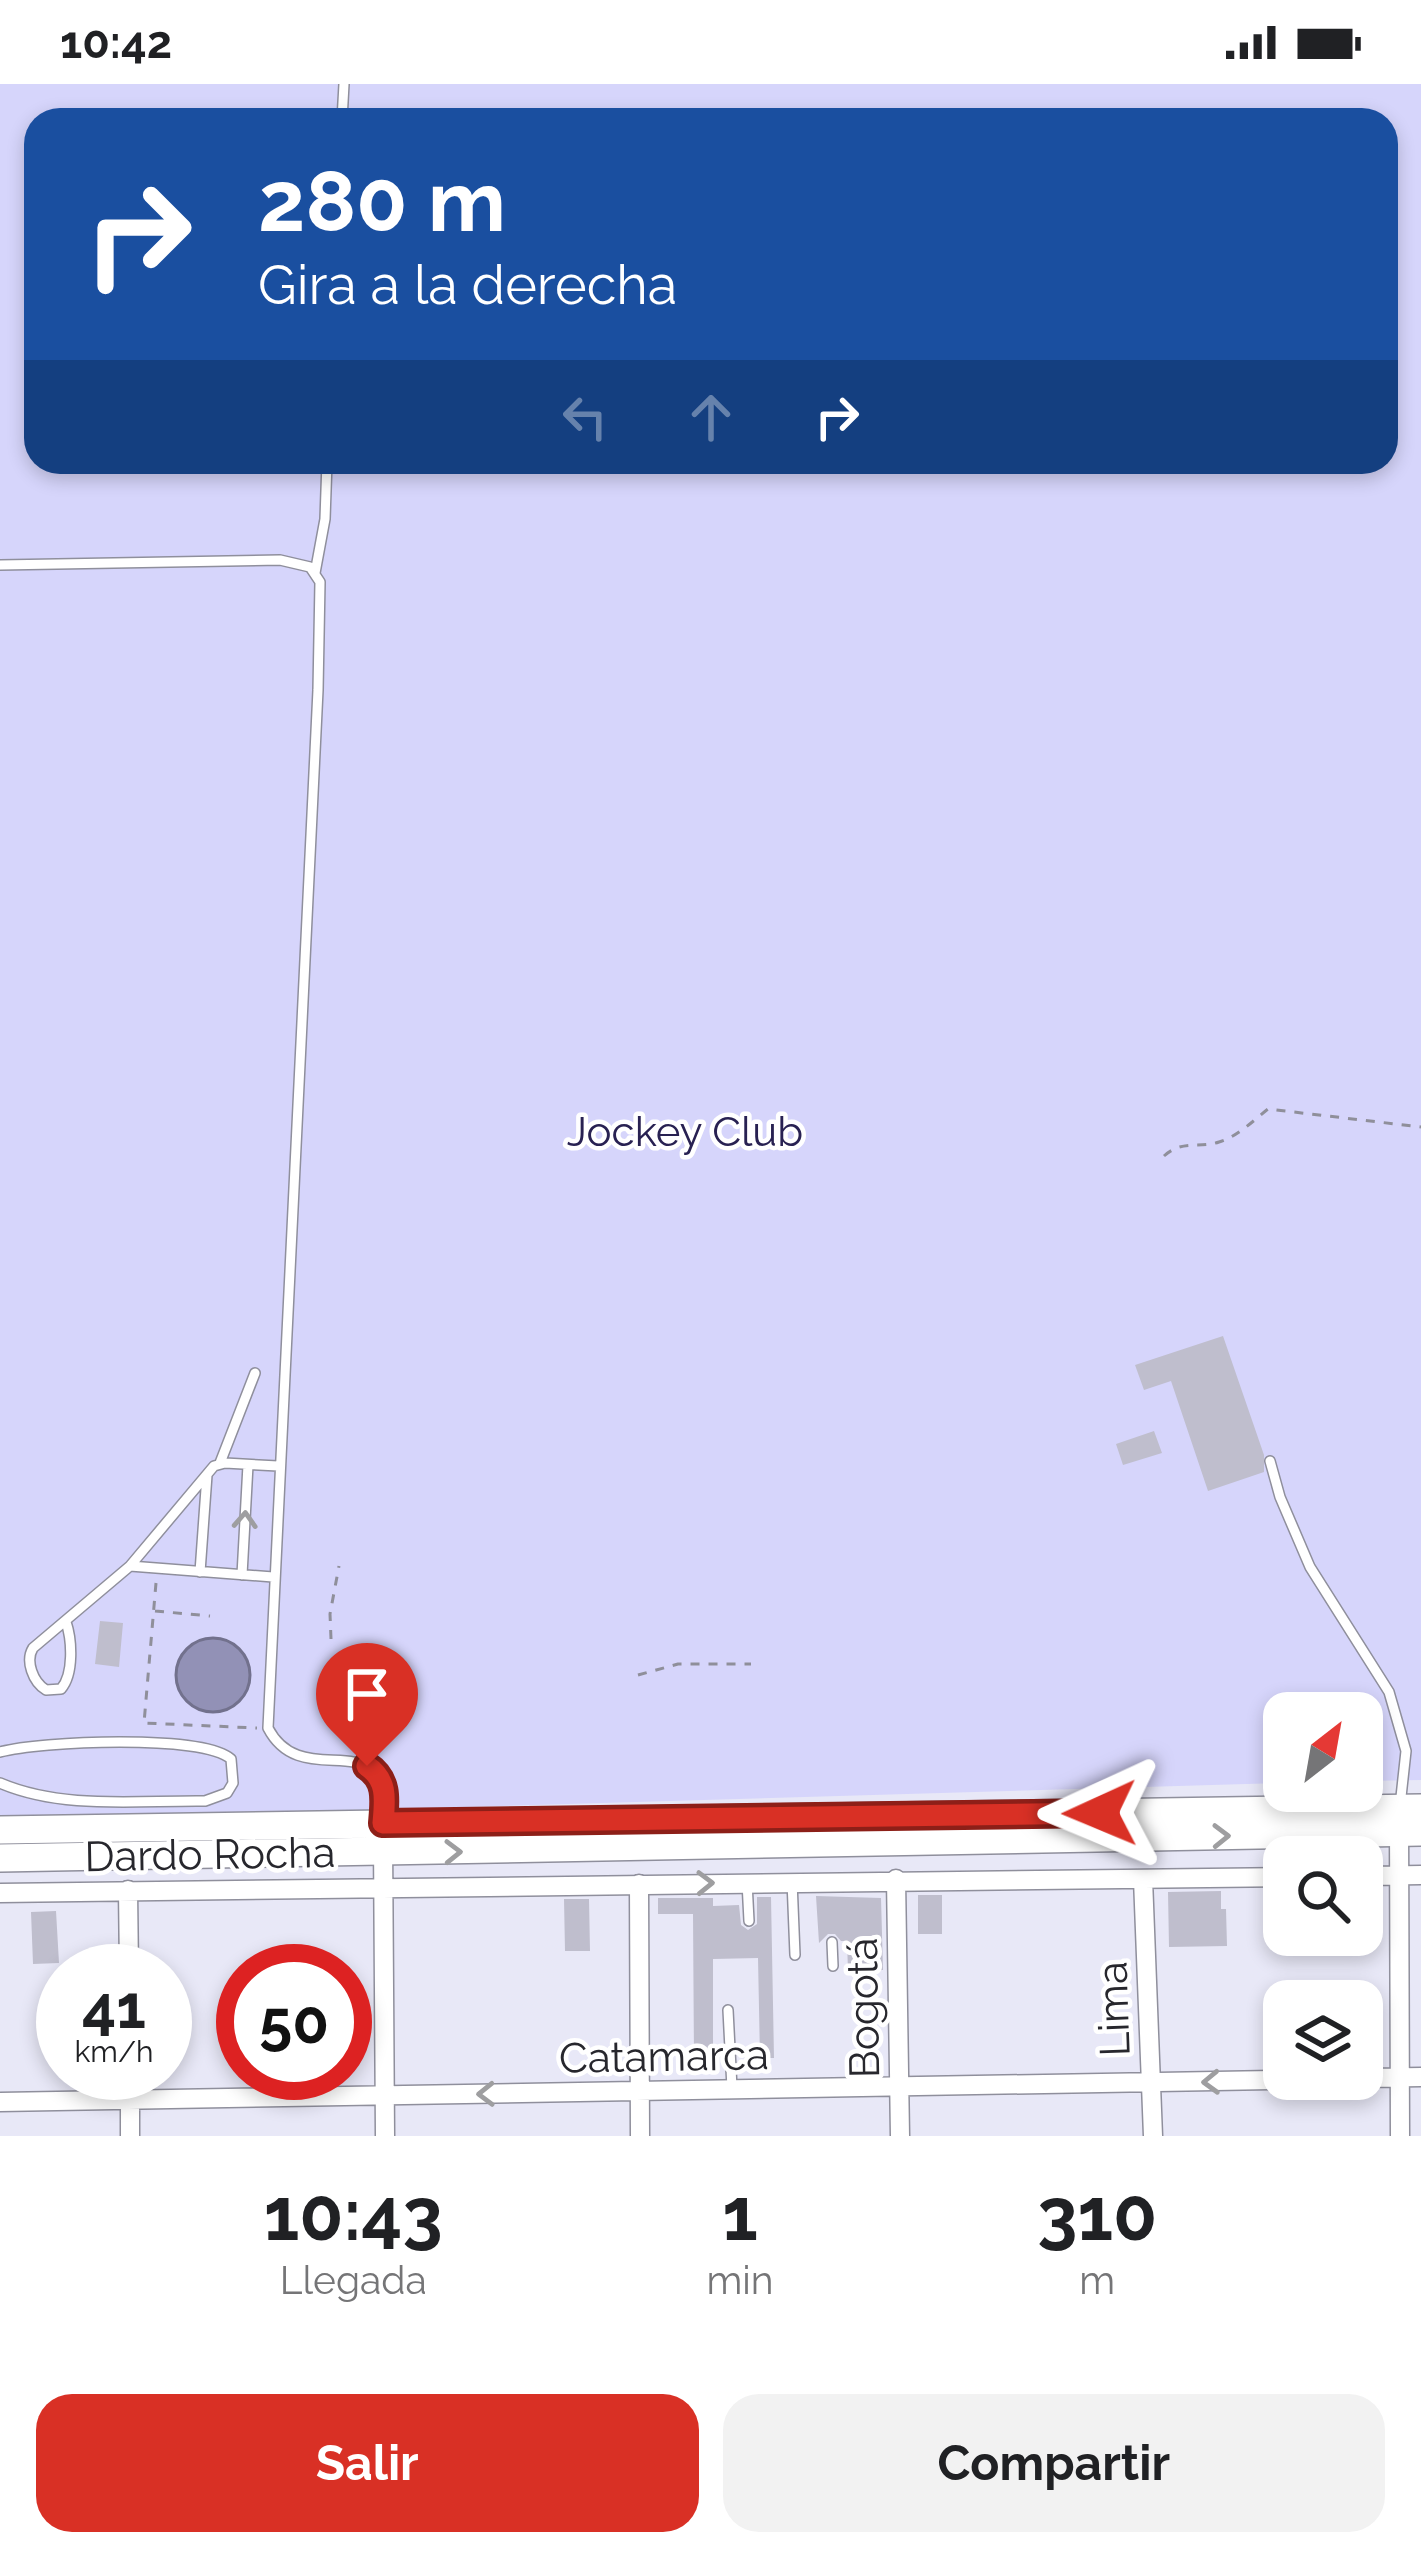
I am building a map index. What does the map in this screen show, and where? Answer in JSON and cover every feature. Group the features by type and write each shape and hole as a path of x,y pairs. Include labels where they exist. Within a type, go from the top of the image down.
{"main road":[{"path":"0,1830 383,1823 1410,1820"},
{"path":"0,1858 382,1854 1410,1820"}],"street":[{"path":"1400,2136 1398,1875 1410,1820"},
{"path":"383,1823 385,2136"},
{"path":"1383,1875 1421,1875"},
{"name":"Dardo Rocha","path":"0,1893 1263,1877"},
{"name":"Bogotá","path":"896,1879 901,2136"},
{"name":"Lima","path":"1143,1879 1153,2136"},
{"path":"639,1884 640,2136"},
{"path":"128,1890 129,1944"},
{"path":"1383,2077 1421,2077"},
{"name":"Catamarca","path":"192,2099 1263,2081"},
{"path":"130,2100 130,2136"},
{"name":"Catamarca","path":"0,2102 130,2100"}],"lane":[{"path":"327,474 316,573 321,603 319,690 268,1728 275,1742 290,1754 349,1760 380,1776 383,1823"},
{"path":"0,565 280,560 302,563 316,573"},
{"path":"66,1622 68,1679 61,1689 46,1690 36,1682 29,1653 130,1566 220,1463 256,1373"},
{"path":"1270,1461 1310,1567 1389,1692 1406,1751 1410,1820"},
{"path":"220,1463 278,1466"},
{"path":"242,1575 248,1465"},
{"path":"200,1572 207,1475"},
{"path":"130,1566 273,1577"},
{"path":"0,1753 73,1742 209,1747 231,1759 234,1771 227,1793 205,1801 61,1800 0,1783"},
{"path":"792,1881 795,1955"},
{"path":"747,1882 748,1921"},
{"path":"832,1942 833,1966"},
{"path":"728,2010 732,2091"}],"path":[{"path":"1164,1156 1184,1144 1228,1139 1268,1109 1421,1127"},
{"path":"331,1639 338,1566"},
{"path":"157,1569 144,1723 268,1728"},
{"path":"153,1611 210,1616"},
{"path":"638,1675 678,1664 751,1664"}],"green space":[{"name":"Jockey Club","path":"0,84 1421,84 1421,1780 1383,1781 1383,1692 1263,1692 1263,1784 258,1813 0,1816"}],"shaded area":[{"path":"213,1638 239,1649 250,1675 239,1701 213,1712 187,1701 176,1675 187,1649"}],"building":[{"path":"1223,1336 1264,1455 1264,1472 1208,1491 1171,1381 1144,1390 1135,1365"},
{"path":"1154,1431 1162,1453 1123,1465 1116,1444"},
{"path":"100,1621 123,1623 119,1667 95,1664"},
{"path":"1221,1891 1227,1946 1169,1947 1168,1892"},
{"path":"918,1895 942,1895 942,1934 918,1934"},
{"path":"816,1896 881,1898 883,1970 848,1971 847,1941 828,1934 819,1943"},
{"path":"757,1897 771,1897 774,2058 760,2058 758,1958 713,1959 713,2059 694,2059 693,1914 658,1914 658,1898 713,1898 713,1906 739,1905 741,1925 748,1930 757,1924"},
{"path":"564,1899 589,1899 590,1951 565,1951"},
{"path":"56,1911 58,1944 36,1944 36,1964 33,1964 31,1912"}],"route":[{"path":"367,1766 384,1785 383,1823 1100,1813"}]}
